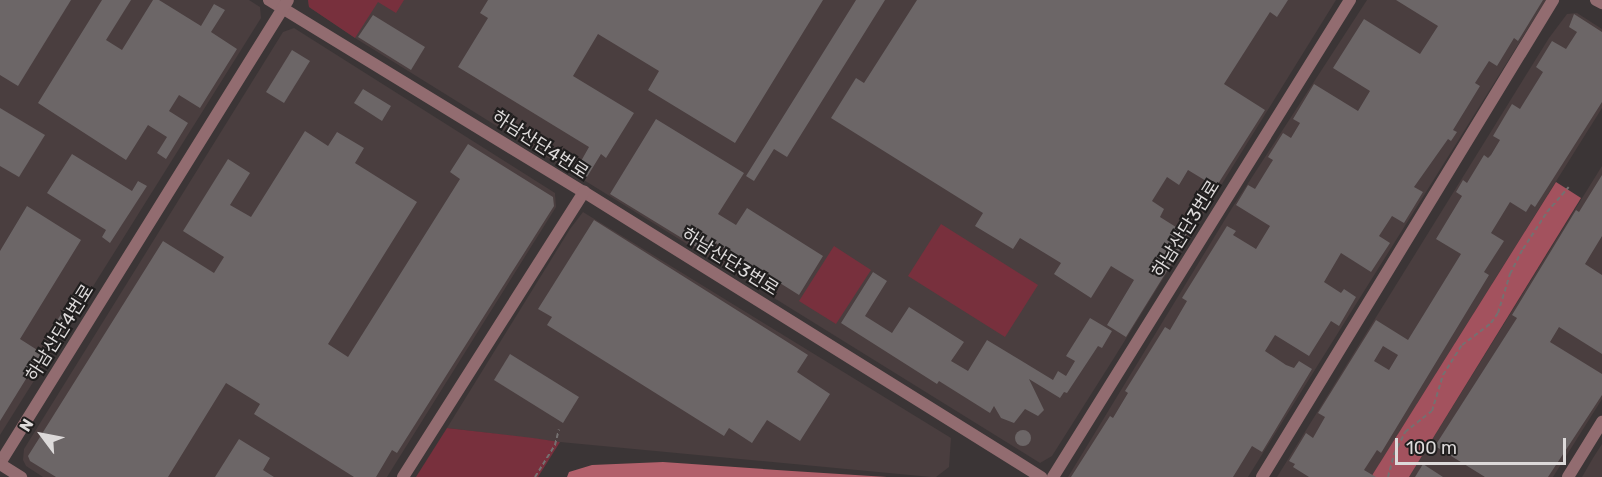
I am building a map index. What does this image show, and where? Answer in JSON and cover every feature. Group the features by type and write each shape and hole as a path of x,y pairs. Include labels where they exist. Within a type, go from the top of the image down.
{"street":[{"name":"하남산단4번로","path":"269,0 285,4 584,192 403,477"},
{"name":"하남산단3번로","path":"1053,477 1350,0"},
{"path":"1262,477 1553,0"},
{"path":"1596,0 1602,3"},
{"name":"하남산단4번로","path":"21,477 0,464 285,4"},
{"name":"하남산단3번로","path":"584,192 1041,477"},
{"path":"1568,477 1602,422"}],"path":[{"path":"1388,477 1394,454 1405,432 1432,411 1443,375 1462,345 1491,323 1498,313 1510,274 1523,249 1547,212 1569,187"},
{"path":"535,477 555,445 559,429"}],"shaded area":[{"path":"0,0 249,0 260,7 261,18 0,435"},
{"path":"308,0 1336,0 1052,456 1040,463 355,38 309,7"},
{"path":"308,0 404,0 396,13 378,2 355,38 309,7"},
{"path":"1367,0 1546,0 1248,477 1068,477 1232,208"},
{"path":"1577,13 1602,29 1602,108 1371,477 1277,477 1549,38 1567,14"},
{"path":"294,28 555,193 556,207 387,477 43,477 26,466 23,460 24,449 283,32"},
{"path":"1602,166 1602,399 1553,477 1409,477"},
{"path":"1556,182 1581,198 1409,477 1371,477"},
{"path":"583,212 951,438 949,467 936,477 931,477 560,442 447,428 570,229"},
{"path":"941,224 1038,285 1005,337 908,276"},
{"path":"834,246 871,270 836,324 799,301"},
{"path":"447,428 560,442 538,477 416,477"},
{"path":"1602,444 1602,477 1582,477 1593,458"},
{"path":"663,462 887,477 567,477 569,472 592,465"}],"building":[{"path":"0,0 71,0 18,86 0,75"},
{"path":"102,0 131,0 106,40 122,50 153,0 159,0 201,26 214,4 225,10 211,32 237,49 200,108 179,95 169,111 188,123 166,159 157,153 167,137 148,125 126,160 38,103"},
{"path":"488,0 823,0 735,143 648,90 659,71 598,34 573,76 634,113 606,158 601,154 587,177 576,170 589,147 458,67 488,18 480,13"},
{"path":"856,0 885,0 787,157 774,149 754,181 746,176"},
{"path":"917,0 1288,0 1277,17 1270,12 1224,84 1265,110 1216,187 1188,170 1179,185 1167,177 1152,201 1164,209 1160,217 1187,234 1181,244 1183,245 1126,337 1107,325 1134,280 1111,266 1091,298 1054,274 1061,263 1020,238 1013,249 975,226 983,213 831,118 856,78 864,83"},
{"path":"1396,0 1543,0 1518,41 1514,38 1497,66 1489,61 1475,83 1480,86 1453,130 1457,132 1451,141 1448,139 1414,187 1423,192 1404,223 1392,216 1379,236 1390,243 1371,272 1341,253 1324,282 1341,293 1344,289 1356,297 1339,326 1331,321 1309,356 1275,335 1265,351 1286,365 1294,368 1299,361 1312,369 1262,452 1252,446 1233,477 1071,477 1110,416 1113,418 1128,393 1125,391 1165,327 1170,330 1187,301 1182,298 1227,226 1236,231 1233,235 1256,249 1270,226 1236,205 1248,185 1255,189 1273,160 1268,157 1283,133 1291,138 1300,123 1293,119 1314,84 1358,111 1370,91 1333,68 1364,19 1420,54 1438,26"},
{"path":"1574,14 1602,32 1602,102 1535,207 1531,204 1526,212 1510,202 1491,233 1504,241 1484,272 1489,275 1381,453 1377,450 1364,470 1376,477 1309,477 1293,467 1295,464 1289,461 1306,433 1313,438 1325,417 1318,413 1376,320 1408,340 1461,254 1436,239 1462,196 1456,192 1463,180 1467,183 1484,155 1488,158 1491,155 1500,140 1493,136 1512,104 1520,109 1543,72 1536,67 1552,41 1566,49 1577,32 1569,27","holes":["1383,346 1398,355 1389,370 1374,361"]},
{"path":"373,15 425,47 411,70 358,37"},
{"path":"292,50 310,61 284,103 266,92"},
{"path":"363,89 391,106 382,121 354,103"},
{"path":"0,108 45,135 19,177 0,166"},
{"path":"656,119 744,173 718,214 736,225 747,208 823,256 799,295 716,243 713,247 703,240 698,248 610,194"},
{"path":"305,131 328,146 337,132 364,148 355,163 417,202 328,344 348,357 460,179 450,172 468,144 553,197 554,206 397,453 392,450 376,477 354,477 254,414 260,404 226,383 168,477 56,477 30,461 28,456 163,241 214,273 224,257 183,231 228,159 250,173 230,205 251,217"},
{"path":"72,154 132,191 138,181 147,186 110,243 102,237 106,230 47,193"},
{"path":"1602,175 1602,236 1585,264 1602,275 1602,354 1559,327 1550,342 1602,374 1602,395 1548,477 1485,477 1435,446 1517,318 1512,315 1576,210 1579,212"},
{"path":"27,206 81,240 20,339 42,353 0,421 0,251"},
{"path":"594,220 808,355 797,372 830,394 800,441 767,420 752,443 729,428 724,436 547,325 552,317 538,309"},
{"path":"873,272 887,281 865,316 892,333 909,307 964,342 951,361 968,371 987,340 1053,380 1058,371 1066,376 1075,361 1066,356 1090,318 1112,331 1102,348 1098,346 1067,393 1064,392 1060,398 1029,379 1044,410 1038,416 1025,409 1014,423 1001,418 994,406 990,413 939,381 937,384 841,323"},
{"path":"73,295 81,301 59,338 50,332"},
{"path":"510,354 579,397 563,423 494,380"},
{"path":"1023,430 1029,432 1031,438 1029,444 1023,446 1017,444 1015,438 1017,432"},
{"path":"239,439 270,458 263,470 274,477 215,477"},
{"path":"1423,464 1443,477 1415,477"}]}
